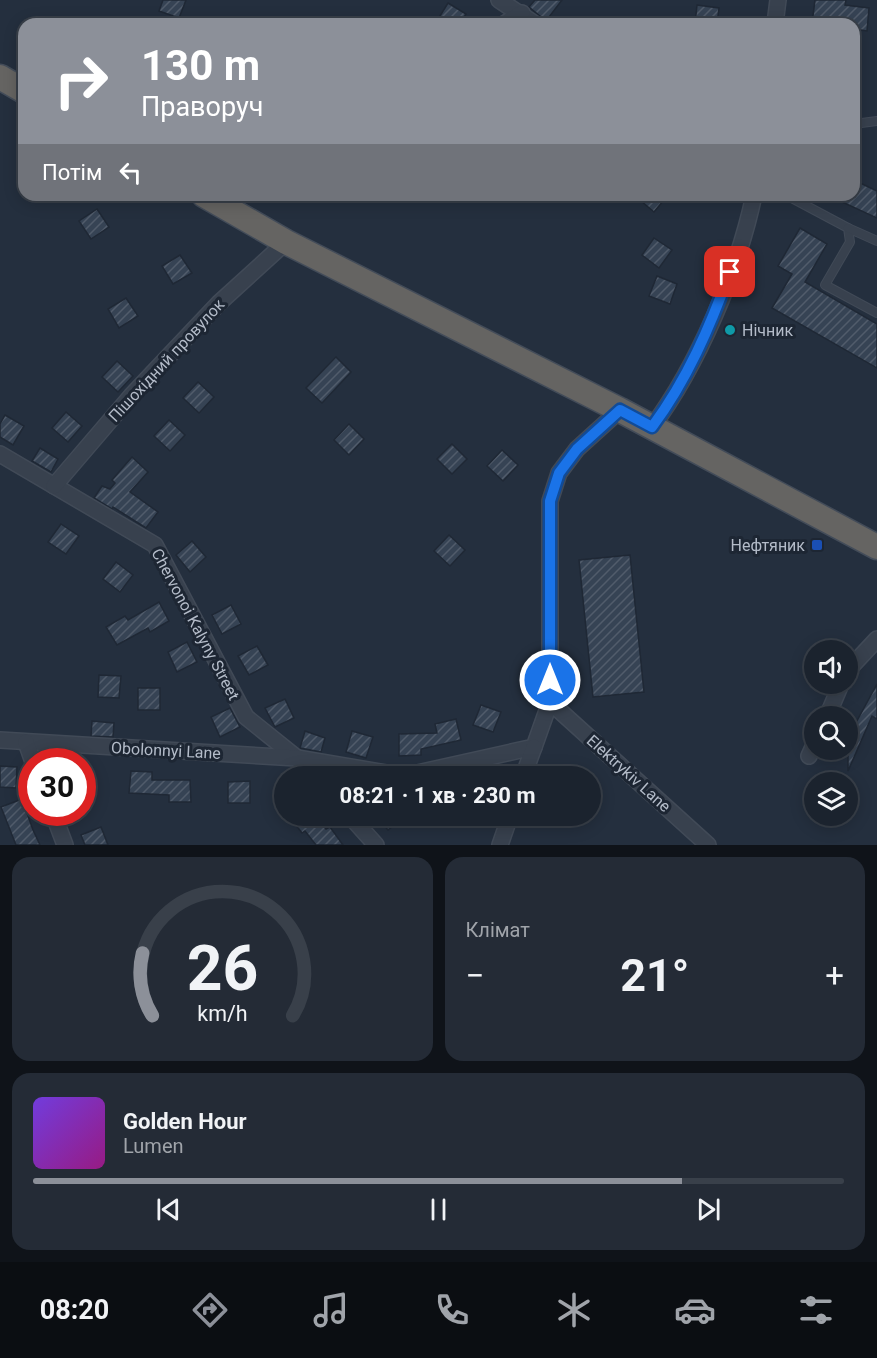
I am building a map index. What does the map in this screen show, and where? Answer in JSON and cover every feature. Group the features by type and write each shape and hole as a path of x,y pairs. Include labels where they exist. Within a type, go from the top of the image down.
{"highway":[{"path":"0,77 18,88"},
{"path":"214,201 286,242 620,410 877,547"}],"street":[{"path":"499,0 527,18"},
{"path":"776,18 778,0"},
{"path":"515,18 522,14"},
{"path":"652,427 699,350 747,227 753,201"},
{"name":"Пішохідний провулок","path":"54,486 130,396 219,303 286,242"},
{"path":"527,766 550,702 550,501 559,473 577,449 620,410"},
{"name":"Chervonoi Kalyny Street","path":"0,454 155,545 246,717 304,766"},
{"path":"858,659 877,639"},
{"name":"Elektrykiv Lane","path":"550,702 708,845"},
{"name":"Obolonnyi Lane","path":"0,740 297,758 404,776 534,747"},
{"path":"26,742 28,748"},
{"path":"58,826 65,845"},
{"path":"359,826 376,845"},
{"path":"500,845 507,826"}],"lane":[{"path":"860,123 877,121"},
{"path":"797,201 877,241"},
{"path":"848,228 850,242 825,285 877,313"}],"building":[{"path":"163,0 186,0 179,18 159,11"},
{"path":"535,0 562,0 548,18 542,18 529,7"},
{"path":"815,0 846,0 845,5 869,8 867,31 860,30 860,18 813,18"},
{"path":"448,3 466,14 464,18 439,18"},
{"path":"697,5 719,8 718,18 696,18"},
{"path":"860,183 877,191 877,218 840,201 860,201"},
{"path":"641,201 663,201 654,212"},
{"path":"97,209 109,227 91,239 79,221"},
{"path":"800,228 827,244 805,282 877,324 877,368 772,308 792,274 778,266"},
{"path":"654,238 672,250 659,268 642,255"},
{"path":"180,255 192,273 173,284 162,266"},
{"path":"657,276 677,284 670,304 649,296"},
{"path":"126,298 138,316 119,328 108,309"},
{"path":"336,357 351,372 322,403 306,388"},
{"path":"117,361 133,376 118,392 102,377"},
{"path":"198,382 214,397 199,413 183,398"},
{"path":"66,412 82,426 68,442 52,428"},
{"path":"5,415 24,426 13,445 0,437 0,424"},
{"path":"169,420 185,435 170,451 154,436"},
{"path":"349,424 364,439 349,455 334,440"},
{"path":"452,444 467,459 452,474 437,459"},
{"path":"40,448 58,459 51,472 32,461"},
{"path":"502,450 518,465 503,481 487,466"},
{"path":"132,457 148,472 130,492 158,512 146,528 94,498 102,486 110,489 115,483 112,480"},
{"path":"61,524 79,536 66,554 48,542"},
{"path":"449,535 465,550 450,566 434,551"},
{"path":"192,541 206,557 190,572 176,555"},
{"path":"630,555 644,692 593,697 579,560"},
{"path":"116,562 133,575 120,592 103,579"},
{"path":"159,602 169,621 150,632 148,628 117,645 106,627 125,616 128,620"},
{"path":"231,605 241,624 222,634 212,615"},
{"path":"187,642 197,662 177,672 168,652"},
{"path":"257,646 268,665 249,675 238,656"},
{"path":"99,675 121,676 119,698 98,697"},
{"path":"877,684 877,719 872,716 858,748 858,719"},
{"path":"138,688 160,688 160,710 138,710"},
{"path":"285,699 294,718 275,727 265,708"},
{"path":"481,705 501,712 493,732 473,725"},
{"path":"230,708 240,727 220,737 211,717"},
{"path":"456,719 461,740 421,749 421,755 399,756 399,734 437,733 435,724"},
{"path":"92,721 114,723 113,737 91,736"},
{"path":"305,731 325,738 321,752 300,748"},
{"path":"352,731 373,737 366,758 346,752"},
{"path":"848,760 853,760 848,771"},
{"path":"0,766 17,767 16,788 0,787"},
{"path":"131,771 152,772 152,780 190,780 191,802 169,802 169,795 129,793"},
{"path":"250,781 250,803 228,803 228,782"},
{"path":"18,801 18,826 32,826 40,845 16,845 1,807"},
{"path":"297,826 324,826 326,829 330,827 343,845 316,845 305,831 302,833"},
{"path":"101,827 108,845 85,845 81,835"}],"place":[{"name":"Нічник","path":"730,330"},
{"name":"Нефтяник","path":"817,545"}],"route":[{"path":"550,680 550,501 559,473 577,449 620,410 652,427 699,350 730,272"}]}
